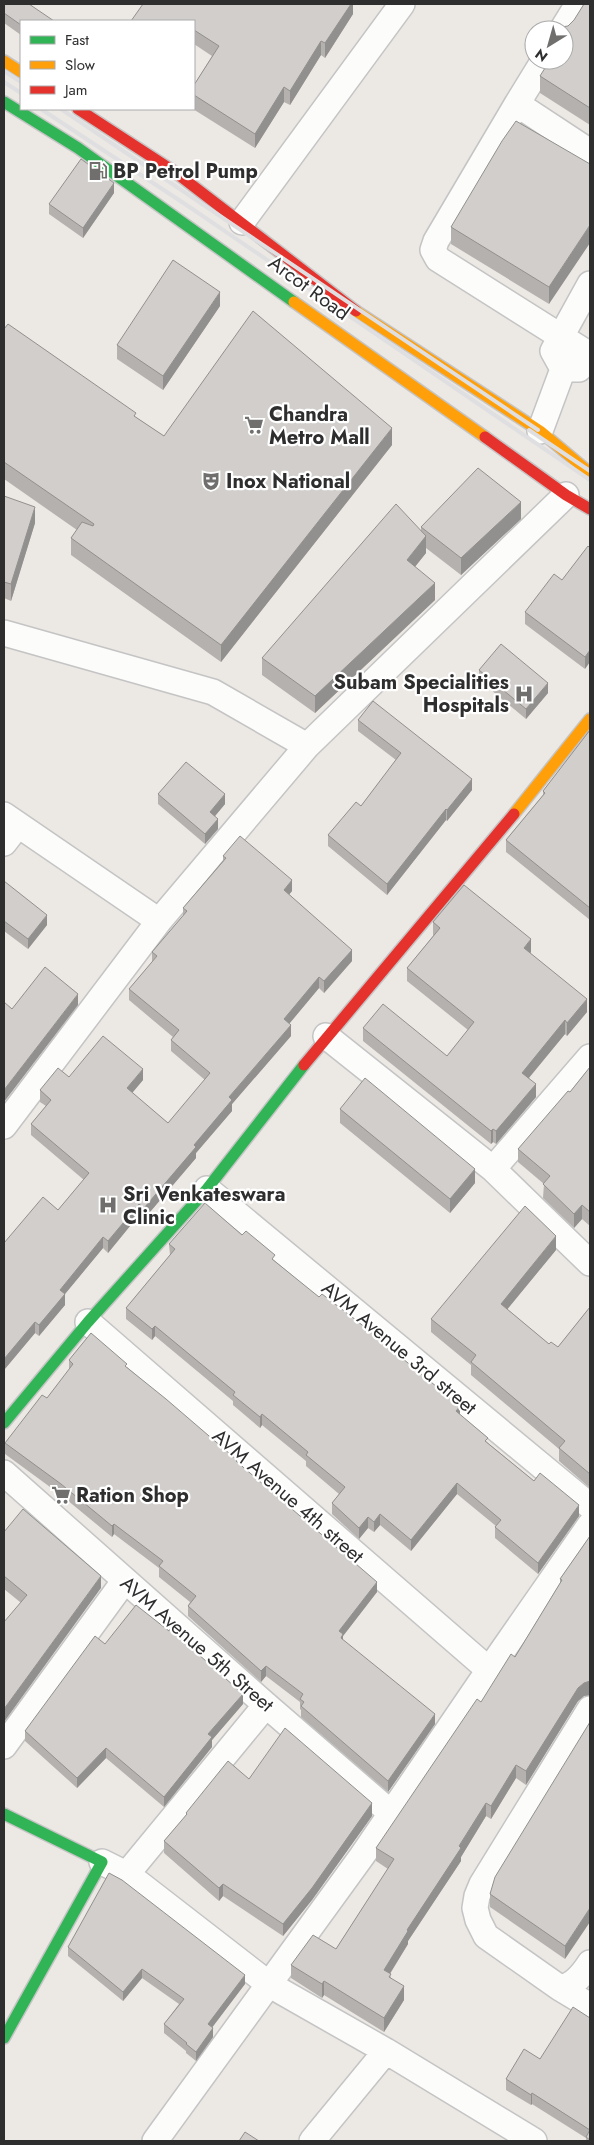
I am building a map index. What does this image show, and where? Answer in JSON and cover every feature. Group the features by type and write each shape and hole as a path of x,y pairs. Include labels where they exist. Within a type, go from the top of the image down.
{"main road":[{"path":"4,61 20,71"},
{"name":"Arcot Road","path":"4,102 78,148 566,495 590,509"},
{"name":"Arcot Road","path":"80,110 175,172 354,310 540,431 590,473"},
{"path":"4,1423 88,1322 207,1189 326,1036 483,853 590,719"},
{"path":"4,1814 102,1862 4,2038"}],"street":[{"path":"242,222 402,4"},
{"path":"568,20 578,4"},
{"path":"538,70 436,241 433,250 438,259 590,355"},
{"path":"517,104 590,152"},
{"path":"540,431 563,369 553,350 590,284"},
{"path":"563,369 585,368 590,361"},
{"path":"4,1126 159,921 307,746 566,495"},
{"path":"4,633 213,692 307,746"},
{"path":"9,828 159,921"},
{"path":"326,1036 493,1169 590,1263"},
{"path":"493,1169 590,1057"},
{"name":"AVM Avenue 3rd street","path":"207,1189 590,1506"},
{"name":"AVM Avenue 4th street","path":"88,1322 488,1670"},
{"name":"AVM Avenue 5th Street","path":"4,1473 391,1813"},
{"path":"155,2141 270,1985 590,1526"},
{"path":"4,1746 125,1580"},
{"path":"126,1875 266,1705"},
{"path":"586,1725 482,1884 475,1908 478,1920 486,1936 560,1988 590,2006"},
{"path":"102,1862 126,1875 270,1985 386,2051 531,2141"},
{"path":"560,1988 569,1987 584,1973 590,1963"},
{"path":"312,2141 386,2051"}],"building":[{"path":"4,4 29,4 53,20 20,20 20,24 4,13"},
{"path":"143,4 351,4 325,43 321,41 290,91 284,87 255,134 195,96 195,83 219,46 195,31 195,20 132,20"},
{"path":"584,4 590,4 590,108 540,76 544,70 574,70 574,20"},
{"path":"516,121 590,164 590,225 549,287 451,227"},
{"path":"81,159 114,183 83,228 49,204"},
{"path":"173,260 220,292 163,376 117,345"},
{"path":"253,311 392,428 221,645 71,538 82,522 93,526 94,524 4,462 4,329 8,324 136,413 134,416 164,436"},
{"path":"478,468 521,502 461,558 421,527"},
{"path":"4,496 35,507 11,584 4,582"},
{"path":"396,504 426,536 407,560 435,583 315,696 262,658"},
{"path":"588,546 590,548 590,650 585,657 525,612 554,574 562,580"},
{"path":"501,644 548,683 526,709 479,670"},
{"path":"373,701 472,779 387,884 328,835 356,802 361,806 401,753 358,720"},
{"path":"590,730 590,908 506,840 545,793 543,791"},
{"path":"186,762 225,794 210,812 218,819 205,834 158,794"},
{"path":"240,836 292,880 284,890 352,950 324,981 319,977 284,1019 291,1025 229,1097 232,1100 194,1145 196,1147 144,1208 139,1204 108,1241 103,1237 60,1290 65,1294 39,1325 35,1322 4,1359 4,1243 43,1197 58,1210 89,1173 31,1124 51,1100 40,1090 58,1068 69,1077 103,1036 143,1069 127,1088 168,1123 210,1073 171,1040 179,1030 129,989 157,956 152,952 187,911 183,908 226,858 223,856"},
{"path":"4,881 47,915 28,939 4,921"},
{"path":"464,885 531,939 524,948 587,999 567,1023 565,1020 522,1073 536,1084 496,1131 493,1129 491,1131 363,1028 383,1004 447,1056 474,1022 407,968 440,928 433,922"},
{"path":"45,967 78,994 4,1090 4,1002 12,1009"},
{"path":"590,1067 590,1212 582,1205 574,1214 543,1184 550,1176 518,1149"},
{"path":"365,1078 475,1169 450,1199 340,1109"},
{"path":"205,1203 242,1235 246,1231 275,1255 272,1259 319,1297 322,1294 356,1320 460,1406 456,1411 488,1438 485,1441 534,1481 540,1473 579,1505 538,1563 495,1527 501,1520 457,1483 411,1540 380,1514 374,1522 368,1517 359,1528 332,1503 345,1487 306,1455 308,1452 262,1414 260,1417 233,1395 235,1392 155,1326 152,1329 126,1308 175,1249 169,1244"},
{"path":"525,1206 556,1236 501,1304 549,1344 551,1342 558,1347 590,1307 590,1474 559,1448 565,1441 471,1362 476,1355 431,1319"},
{"path":"91,1333 127,1364 125,1366 166,1399 377,1582 339,1631 343,1634 341,1638 435,1714 388,1781 301,1706 304,1702 300,1699 303,1694 266,1666 261,1671 188,1606 196,1596 159,1566 163,1561 114,1524 112,1526 61,1484 5,1443 42,1395 47,1398 73,1364 69,1360"},
{"path":"23,1509 101,1576 4,1709 4,1622 27,1595 4,1576 4,1532"},
{"path":"590,1536 590,1681 578,1688 526,1771 516,1765 491,1806 486,1803 459,1846 461,1848 407,1930 384,1970 391,1974 389,1977 404,1986 384,2018 324,1981 322,1984 291,1965 313,1935 336,1949 394,1859 376,1848 477,1699 481,1702 511,1654 515,1657 562,1580 560,1579"},
{"path":"136,1605 169,1631 170,1629 243,1694 208,1734 212,1737 164,1797 106,1748 77,1778 25,1731 95,1636 105,1644"},
{"path":"590,1722 590,1908 565,1946 490,1894 495,1877"},
{"path":"285,1728 372,1803 312,1888 283,1924 223,1884 219,1888 164,1841 228,1761 249,1779"},
{"path":"109,1873 122,1880 245,1975 208,2024 213,2028 196,2052 164,2024 184,1999 142,1969 123,1992 68,1947"},
{"path":"573,2007 590,2018 590,2130 532,2093 531,2095 506,2079 524,2049 540,2059"},
{"path":"590,2130 590,2140 586,2137"},
{"path":"245,2132 259,2141 239,2141"}],"railway":[{"path":"4,71 20,81"},
{"path":"4,82 20,92"},
{"path":"43,110 191,208 590,480"},
{"path":"62,110 538,430"},
{"path":"529,430 590,471"}],"traffic: fast":[{"path":"4,102 78,148 294,302"},
{"path":"4,1423 88,1322 207,1189 304,1065"},
{"path":"4,1814 102,1862 4,2038"}],"traffic: slow":[{"path":"4,61 20,71"},
{"path":"294,302 485,437"},
{"path":"356,311 540,431 590,473"},
{"path":"514,814 590,719"}],"traffic: jam":[{"path":"80,110 175,172 356,311"},
{"path":"485,437 566,495 590,509"},
{"path":"304,1065 514,814"}],"place":[{"name":"BP Petrol Pump","path":"98,171"},
{"name":"Chandra Metro Mall","path":"254,425"},
{"name":"Inox National","path":"211,481"},
{"name":"Subam Specialities Hospitals","path":"524,694"},
{"name":"Sri Venkateswara Clinic","path":"108,1205"},
{"name":"Ration Shop","path":"61,1495"}]}
